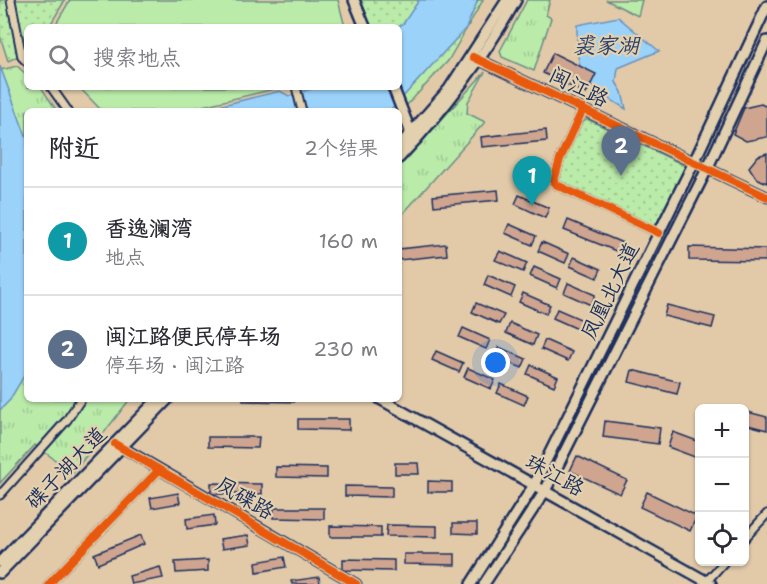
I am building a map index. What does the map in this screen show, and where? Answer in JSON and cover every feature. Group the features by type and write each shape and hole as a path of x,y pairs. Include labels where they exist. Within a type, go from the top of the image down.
{"main road":[{"path":"354,0 364,24"},
{"path":"402,143 476,59 507,0"},
{"path":"402,155 435,119 516,0"},
{"name":"凤凰北大道","path":"471,584 534,484 694,162 767,6"},
{"name":"凤凰北大道","path":"484,584 545,491 707,169 766,44"},
{"path":"394,90 401,108"},
{"path":"402,110 411,134"},
{"name":"碟子湖大道","path":"0,573 118,446 155,402"},
{"name":"碟子湖大道","path":"0,562 165,402"},
{"name":"珠江路","path":"385,402 534,484 705,583"}],"street":[{"path":"11,0 24,59"},
{"name":"闽江路","path":"476,59 767,197"},
{"path":"53,90 66,108"},
{"path":"297,90 301,108"},
{"path":"583,109 560,159 554,181 557,185 659,233"},
{"path":"0,495 68,420 79,402"},
{"name":"凤碟路","path":"118,446 357,584"},
{"path":"49,584 159,470"},
{"path":"749,534 767,514"},
{"path":"705,583 720,566"}],"green space":[{"path":"0,0 65,0 51,24 24,24 24,53 8,61 0,36"},
{"path":"70,0 338,0 344,24 56,24"},
{"path":"359,0 483,0 448,61 407,105 400,90 402,90 402,24 368,24"},
{"path":"527,0 550,0 546,15 551,18 534,71 502,57 500,51"},
{"path":"606,0 642,0 638,16"},
{"path":"17,66 24,72 24,90 43,90 55,108 24,108 24,158 0,70"},
{"path":"485,72 468,102 467,113 485,122 402,215 402,163"},
{"path":"82,90 270,90 194,108 99,108"},
{"path":"587,119 688,167 657,229 559,181 559,172 581,124"},
{"path":"24,350 24,402 128,402 73,473 35,445 0,483 0,392"}],"water":[{"path":"419,0 478,0 466,28 393,108 210,108 280,91 289,96 308,90 402,90 403,24"},
{"name":"裘家湖","path":"618,17 659,51 618,68 616,82 622,92 626,109 590,84 580,68 578,57 577,25"},
{"path":"0,66 24,131 24,376 9,401 0,410"}],"building":[{"path":"553,53 596,74 586,94 543,73"},
{"path":"761,104 767,107 767,137 746,141 733,134 744,108"},
{"path":"546,130 547,141 482,147 481,137"},
{"path":"767,153 767,183 756,178 749,167 758,156"},
{"path":"498,190 499,200 434,206 433,196"},
{"path":"519,195 549,208 545,218 515,204"},
{"path":"568,220 625,244 621,253 564,230"},
{"path":"509,224 536,236 532,245 505,233"},
{"path":"542,242 569,254 565,263 538,251"},
{"path":"446,244 447,255 402,260 402,249"},
{"path":"689,247 766,249 766,261 689,260"},
{"path":"500,251 527,263 523,272 495,260"},
{"path":"574,257 601,269 597,278 570,266"},
{"path":"534,267 561,279 557,288 530,276"},
{"path":"488,275 515,287 511,297 484,285"},
{"path":"568,283 595,295 591,305 564,293"},
{"path":"523,293 550,305 546,314 519,302"},
{"path":"476,303 504,315 499,324 472,312"},
{"path":"667,305 715,317 712,328 664,316"},
{"path":"557,309 585,321 580,330 553,318"},
{"path":"510,323 537,335 533,345 506,333"},
{"path":"463,328 490,340 486,349 459,337"},
{"path":"545,340 572,352 568,361 541,349"},
{"path":"499,347 526,359 522,368 494,356"},
{"path":"436,351 463,363 459,372 432,360"},
{"path":"531,365 558,377 554,386 527,374"},
{"path":"468,368 495,380 491,389 464,377"},
{"path":"632,370 680,382 677,394 629,382"},
{"path":"501,384 528,396 524,405 497,393"},
{"path":"749,412 767,417 767,430 749,425"},
{"path":"298,419 349,419 349,430 298,429"},
{"path":"605,421 660,428 658,444 603,437"},
{"path":"673,432 695,440 695,457 668,447"},
{"path":"208,437 259,437 258,448 208,447"},
{"path":"577,456 627,480 620,494 570,471"},
{"path":"395,463 418,463 419,474 395,474"},
{"path":"276,467 327,468 327,478 276,477"},
{"path":"428,481 452,482 452,492 428,492"},
{"path":"211,483 262,484 262,494 211,494"},
{"path":"345,486 392,487 392,497 345,496"},
{"path":"647,492 695,515 695,520 690,531 640,507"},
{"path":"178,493 180,503 152,508 150,498"},
{"path":"274,508 324,508 324,519 273,518"},
{"path":"214,515 215,525 187,529 186,519"},
{"path":"453,523 477,523 477,534 453,533"},
{"path":"387,525 437,526 437,537 386,536"},
{"path":"330,526 381,527 381,537 330,537"},
{"path":"141,535 144,544 98,564 94,554"},
{"path":"248,535 250,545 222,549 220,539"},
{"path":"404,554 455,554 455,565 404,564"},
{"path":"284,557 286,567 257,572 256,562"},
{"path":"343,559 394,560 394,571 343,570"},
{"path":"208,560 208,571 176,573 175,562"},
{"path":"160,567 163,578 131,584 129,576"},
{"path":"319,577 320,584 292,584 291,581"}],"cycle path":[{"path":"473,57 767,197"},
{"path":"583,109 560,159 554,181 557,185 659,233"},
{"path":"115,444 356,584"},
{"path":"49,584 159,470"}],"place":[{"name":"闽江路便民停车场","path":"621,176"},
{"name":"香逸澜湾","path":"532,206"}]}
